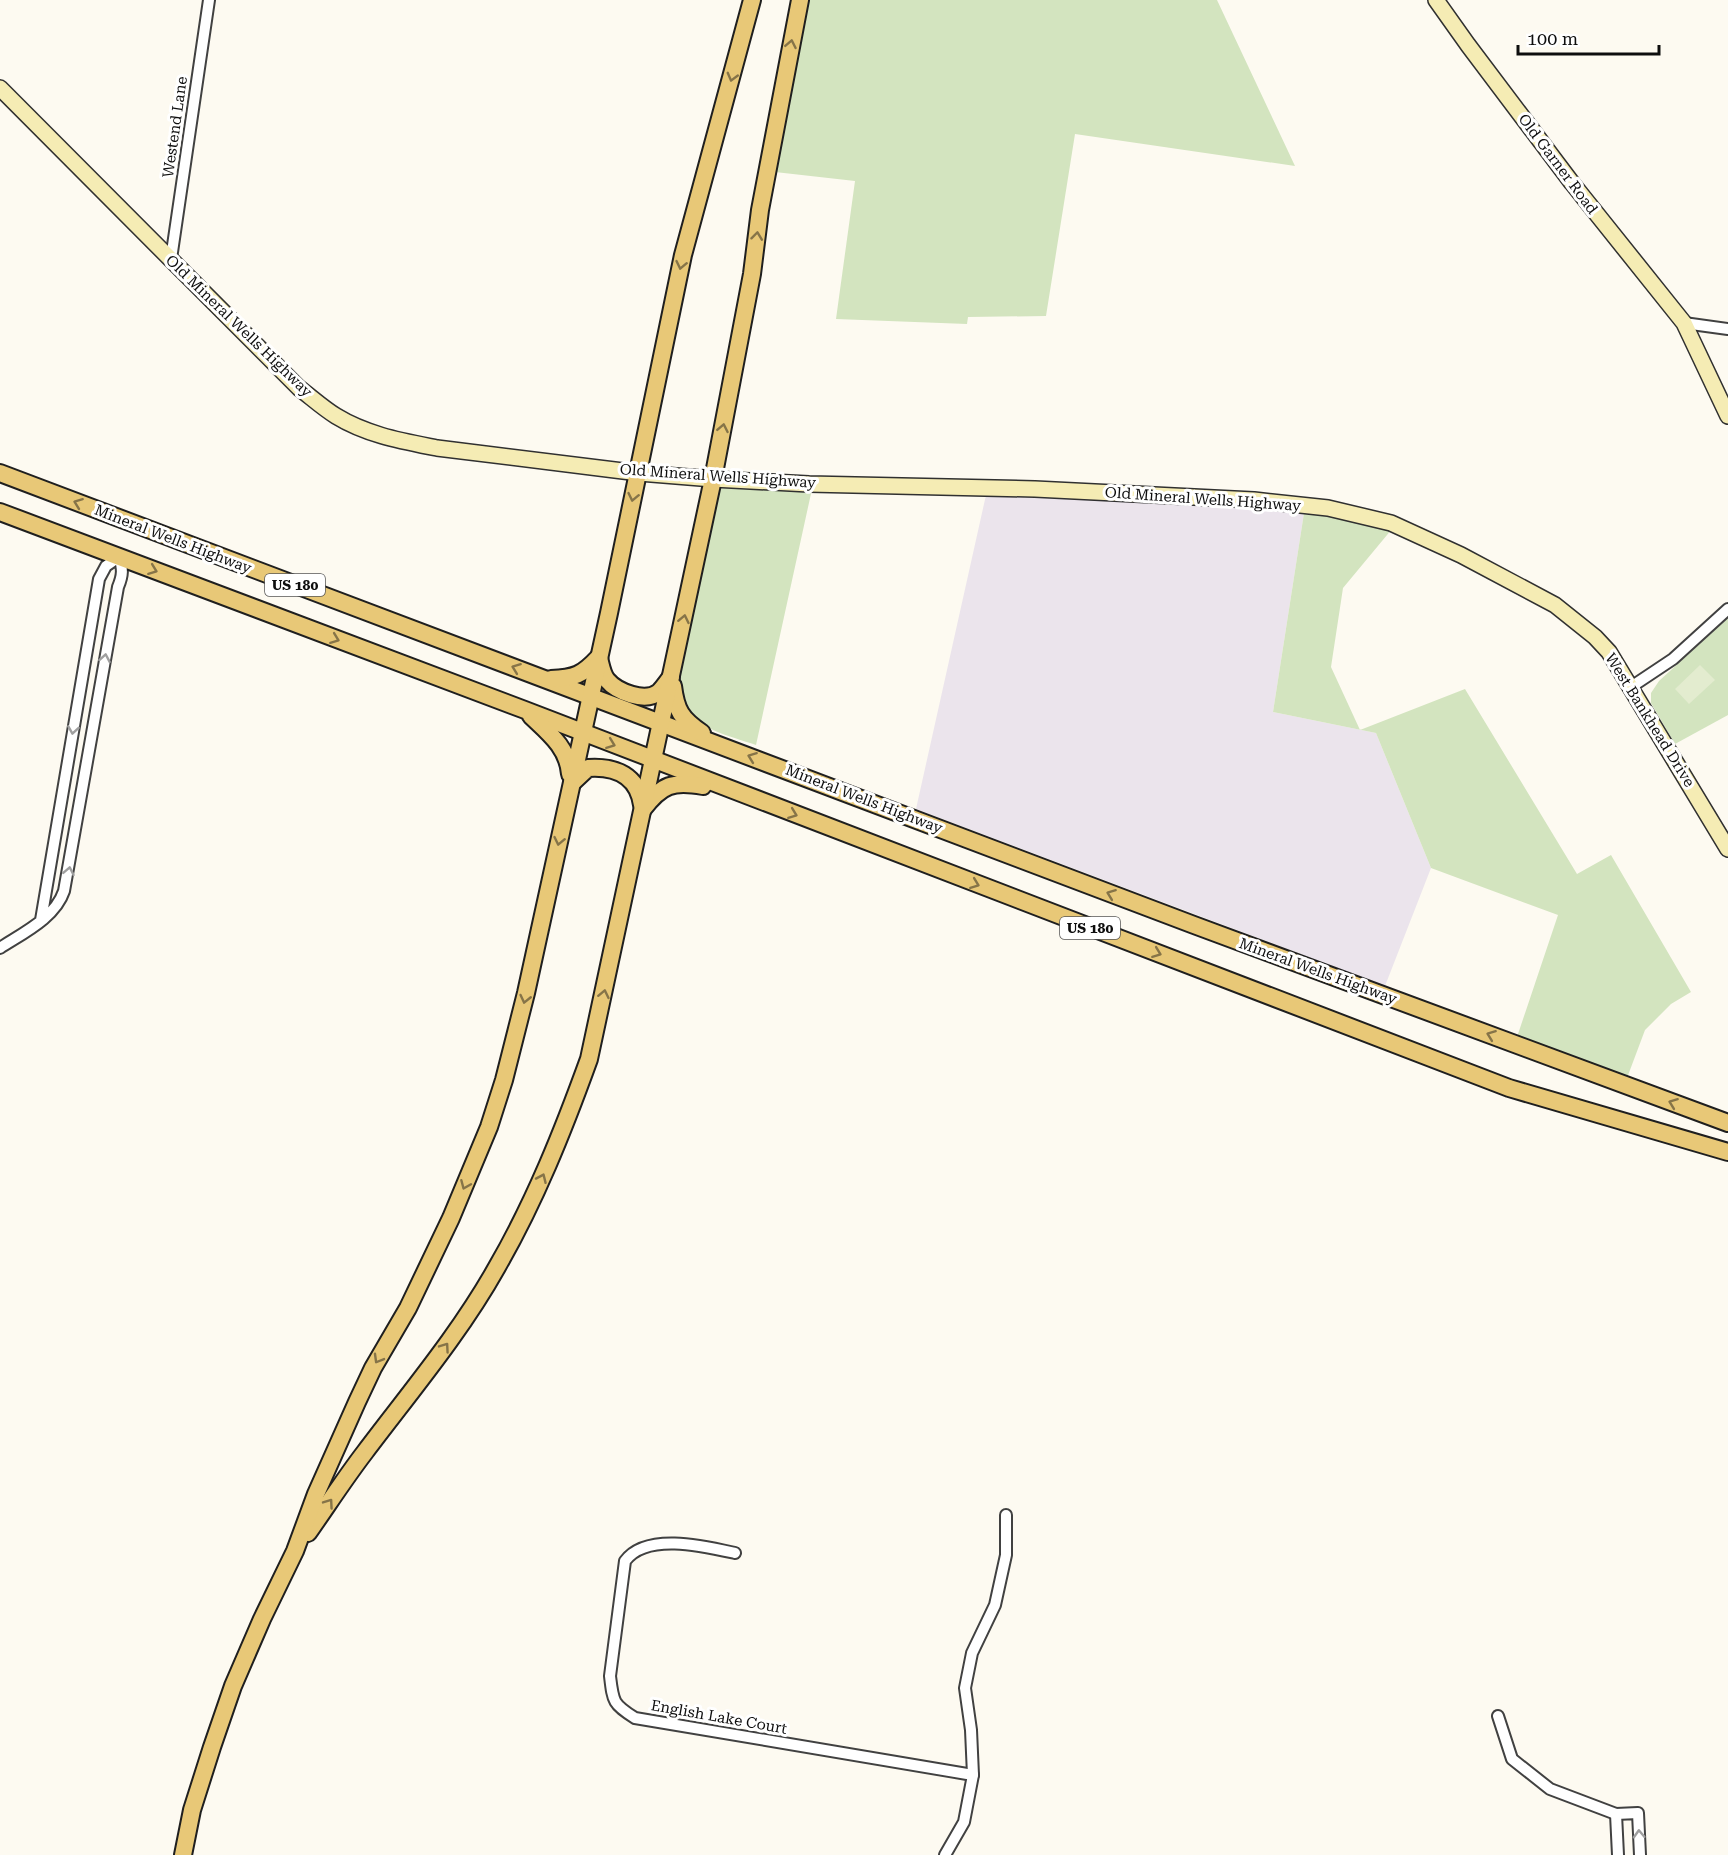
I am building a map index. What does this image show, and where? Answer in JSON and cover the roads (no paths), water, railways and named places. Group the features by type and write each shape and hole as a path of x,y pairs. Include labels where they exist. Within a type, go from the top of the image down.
{"main road":[{"path":"183,1855 192,1810 233,1686 262,1619 296,1551 315,1494 336,1446 373,1368 408,1308 451,1218 489,1127 504,1080 526,993 639,473 683,255 752,0"},
{"path":"296,1551 366,1451 465,1319 497,1267 556,1149 589,1059 713,479 752,274 760,210 800,0"},
{"name":"Mineral Wells Highway","path":"0,473 1194,925 1728,1124"},
{"name":"US 180","path":"0,512 525,710 1509,1088 1728,1152"},
{"path":"599,657 605,678 617,690 634,695 648,696 657,693 672,676"},
{"path":"546,679 576,676 586,671 599,657"},
{"path":"672,676 675,701 681,716 692,726 722,745"},
{"path":"525,710 564,749 569,761 571,784"},
{"path":"571,784 588,768 599,767 622,773 636,783 642,809"},
{"path":"642,809 654,794 669,785 681,783 730,790"}],"street":[{"name":"Westend Lane","path":"171,259 209,0"},
{"name":"Old Garner Road","path":"1436,0 1578,190 1684,323 1728,416"},
{"name":"Old Mineral Wells Highway","path":"0,88 298,388 336,416 368,431 437,448 639,473 713,479 809,484 1035,489 1254,500 1328,508 1391,523 1461,555 1554,605"},
{"path":"1684,323 1728,329"},
{"path":"0,948 41,920 61,902 69,874 118,587 122,576 123,568 119,557 106,566 99,579 41,920"},
{"name":"West Bankhead Drive","path":"1554,605 1595,637 1610,652 1728,849"},
{"path":"1630,687 1673,659 1728,609"},
{"path":"81,684 101,684"},
{"path":"945,1855 964,1822 972,1775 971,1730 965,1688 972,1653 994,1605 1006,1555 1006,1515"},
{"name":"English Lake Court","path":"735,1553 663,1542 647,1545 631,1553 625,1561 610,1676 617,1707 635,1718 972,1775"},
{"path":"1498,1716 1512,1759 1550,1789 1616,1814 1638,1814 1640,1855"},
{"path":"1616,1814 1618,1855"}]}
